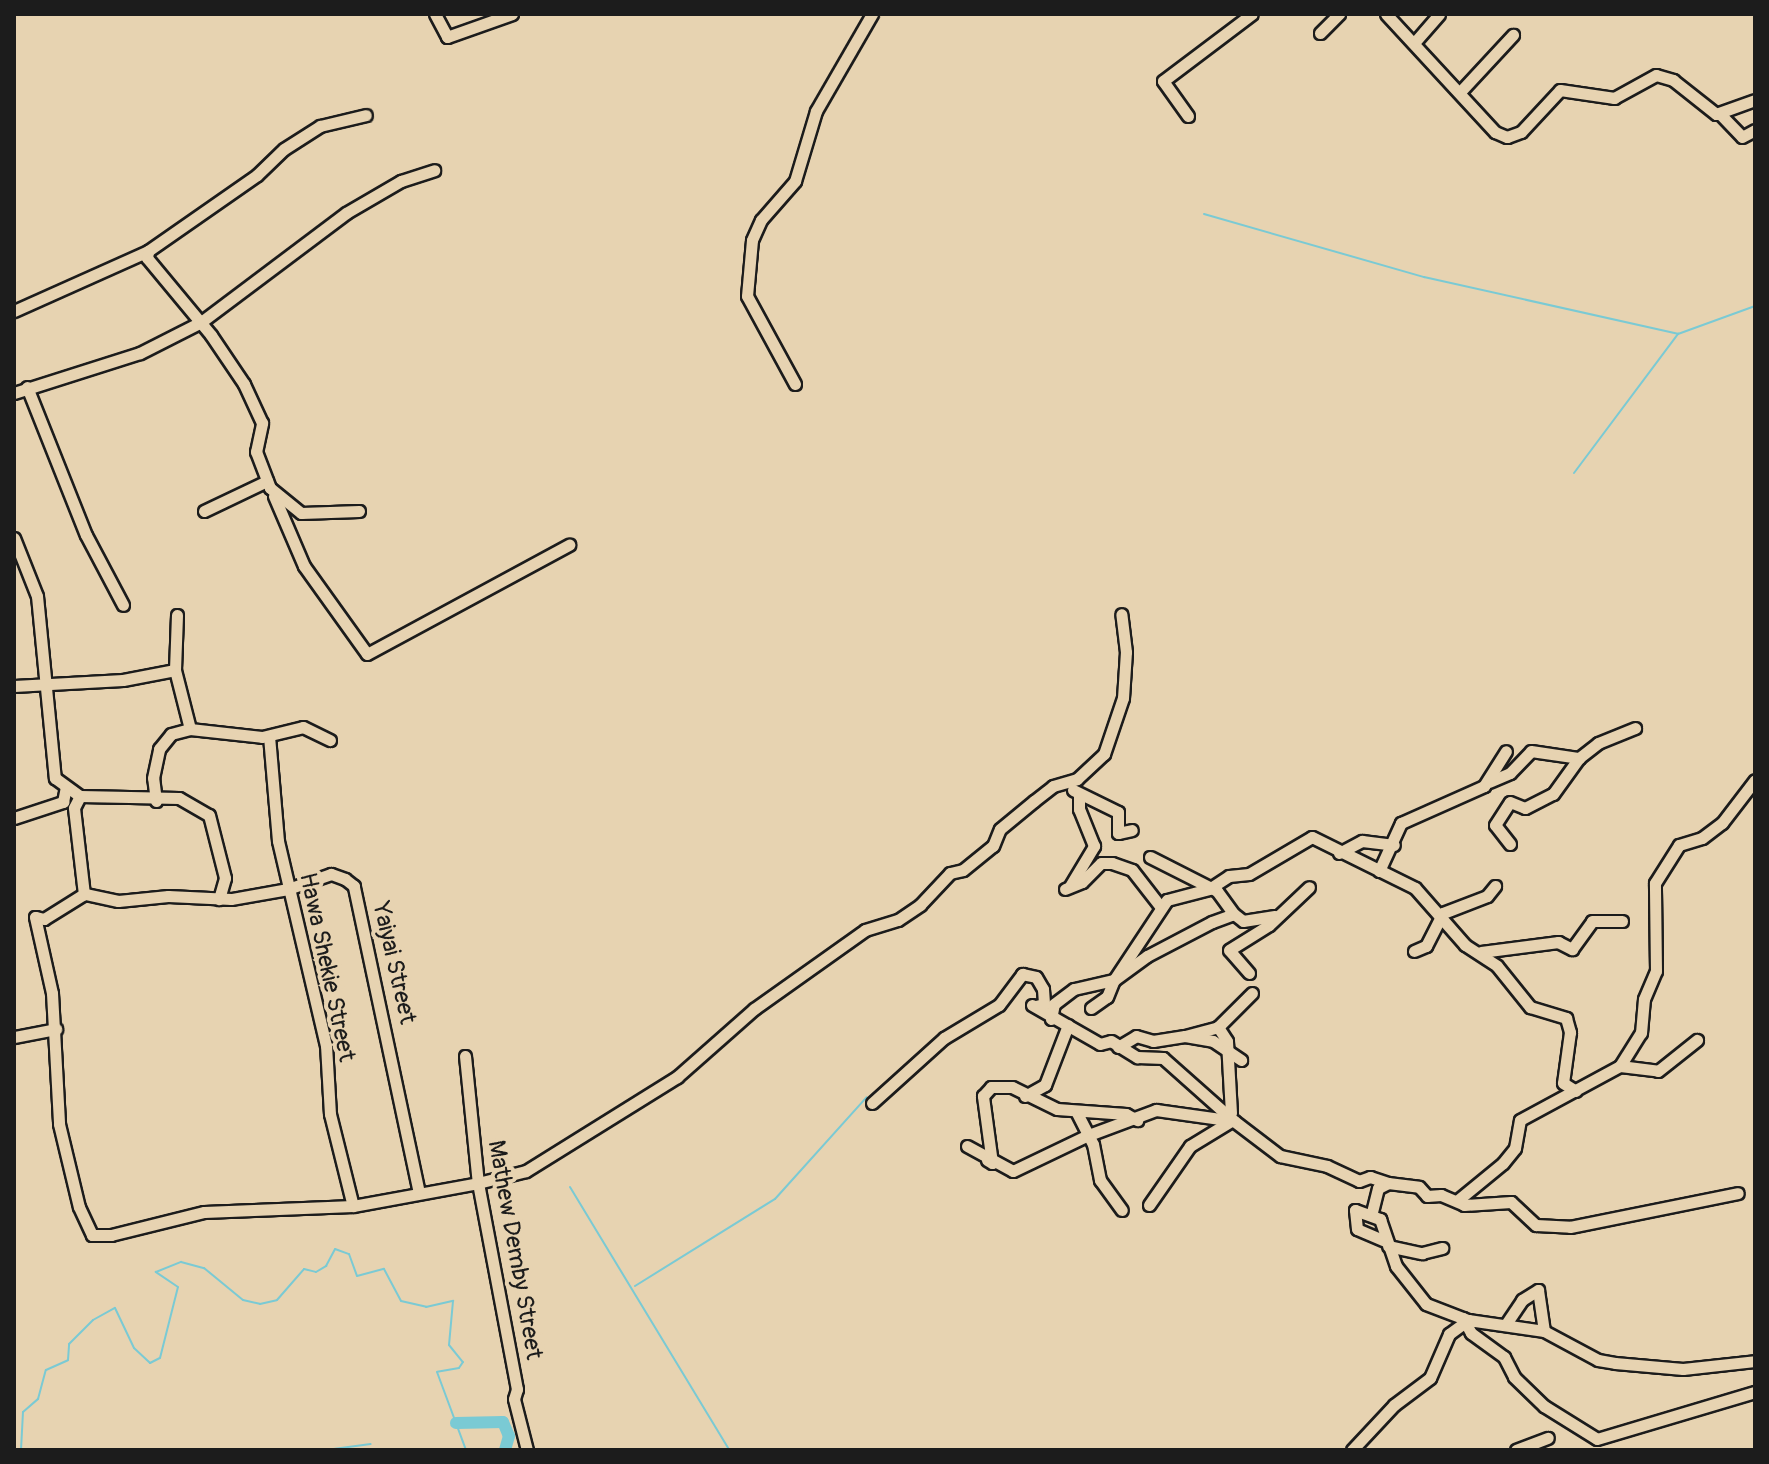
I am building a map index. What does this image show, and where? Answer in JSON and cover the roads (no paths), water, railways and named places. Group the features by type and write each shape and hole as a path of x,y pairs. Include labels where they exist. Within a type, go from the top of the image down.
{"street":[{"path":"435,14 447,37 512,14"},
{"path":"795,384 747,296 752,240 761,220 795,181 816,111 872,14"},
{"path":"1188,116 1163,81 1252,14"},
{"path":"1320,33 1339,14"},
{"path":"1386,14 1495,132 1507,137 1521,132 1560,90 1614,98 1656,75 1673,80 1721,115 1742,137 1755,130"},
{"path":"1414,43 1439,14"},
{"path":"1460,92 1513,35"},
{"path":"1721,115 1755,100"},
{"path":"14,311 148,251 320,126 366,115"},
{"path":"14,393 140,353 201,322 346,213 401,181 434,170"},
{"path":"148,251 147,258 201,322 257,410 262,434 256,452 304,566 367,654 569,545"},
{"path":"27,387 86,535 123,605"},
{"path":"270,486 301,513 359,511"},
{"path":"204,511 270,486"},
{"path":"14,538 37,596 55,778 66,787 72,802 84,894 44,919 35,917 56,1029 53,1057 59,1124 79,1207 92,1235 111,1235 204,1212 353,1206 478,1183 539,1165 677,1077 754,1009 865,930 898,920 920,905 950,873 963,870 993,846 1000,829 1034,801 1053,786 1066,784 1104,754 1111,740 1127,671 1121,614"},
{"path":"177,615 175,670 190,729"},
{"path":"14,686 123,680 175,670"},
{"path":"156,801 153,778 159,749 171,734 190,729 269,736 303,727 330,740"},
{"path":"1510,844 1495,825 1510,802 1525,808 1553,794 1579,758 1598,743 1635,728"},
{"name":"Hawa Shekie Street","path":"269,736 271,791 288,889 326,1045 330,1114 353,1206"},
{"path":"1489,782 1506,751"},
{"path":"1379,871 1394,845 1401,823 1510,773 1531,751 1579,758"},
{"path":"1458,1200 1509,1155 1520,1120 1620,1066 1641,1033 1644,999 1656,971 1655,883 1679,845 1702,838 1722,823 1755,780"},
{"path":"1066,784 1079,794 1118,812 1118,833 1132,830"},
{"path":"1079,794 1079,809 1094,846 1067,888 1082,882 1101,863 1112,863 1132,870 1160,906"},
{"path":"14,818 72,802 179,798 209,815 225,878 219,899"},
{"path":"1091,1008 1107,997 1114,980 1160,906 1209,889 1229,876 1262,868 1312,837 1415,888 1465,945 1481,952 1530,1007 1566,1018 1570,1032 1563,1083 1576,1091"},
{"path":"1339,853 1362,841 1394,845"},
{"path":"1150,857 1217,891 1243,921 1275,916"},
{"name":"Yaiyai Street","path":"84,894 118,901 168,896 219,899 288,889 331,874 354,886 419,1193"},
{"path":"1414,951 1426,946 1440,919 1487,896 1495,886"},
{"path":"1249,973 1229,950 1309,887"},
{"path":"1041,1004 1074,989 1114,980 1147,956 1234,914"},
{"path":"1481,952 1558,942 1572,949 1592,921 1622,921"},
{"path":"872,1103 944,1038 999,1005 1022,974 1036,977 1041,1004 1051,1019 1100,1044 1111,1041 1137,1057 1163,1058 1167,1067 1280,1156 1327,1166 1359,1181 1370,1177 1458,1200 1464,1205 1511,1202 1536,1225 1579,1227 1738,1193"},
{"path":"1118,1047 1136,1036 1153,1041 1218,1027 1252,993"},
{"path":"1041,1004 1051,1019"},
{"path":"1025,1096 1045,1085 1068,1025"},
{"path":"1218,1027 1228,1055 1232,1118"},
{"path":"14,1037 56,1029"},
{"path":"1185,1036 1213,1041 1228,1055 1241,1060"},
{"path":"1620,1066 1658,1071 1697,1040"},
{"name":"Mathew Demby Street","path":"465,1056 478,1183 517,1389 514,1399 527,1450"},
{"path":"1137,1120 1126,1114 1076,1111 1038,1104 1012,1087 985,1092 992,1163 1013,1171 1086,1136 1137,1120 1156,1110 1232,1118"},
{"path":"1076,1111 1086,1136 1093,1144 1100,1180 1122,1210"},
{"path":"1149,1205 1190,1146 1232,1118"},
{"path":"1372,1212 1378,1188 1388,1183"},
{"path":"1442,1248 1422,1253 1386,1244 1357,1229 1355,1210 1372,1212 1380,1219 1386,1244 1426,1304 1465,1321 1504,1357 1514,1377 1544,1406 1597,1439 1755,1392"},
{"path":"1506,1324 1522,1300 1538,1290 1544,1331"},
{"path":"1352,1450 1394,1405 1430,1378 1449,1334 1465,1321 1544,1331 1598,1360 1615,1363 1683,1369 1755,1361"},
{"path":"1516,1450 1548,1438"}],"waterway":[{"path":"1204,214 1424,277 1678,334"},
{"path":"1574,473 1678,334 1755,306"},
{"path":"635,1286 775,1199 867,1097"},
{"path":"570,1187 729,1450"},
{"path":"21,1450 23,1412 38,1399 46,1370 68,1360 69,1344 93,1320 115,1308 134,1348 150,1363 160,1358 178,1287 156,1272 181,1262 204,1268 243,1300 260,1304 277,1300 304,1269 316,1272 326,1266 335,1249 349,1254 357,1276 384,1269 401,1301 426,1307 453,1301 449,1345 463,1362 459,1368 437,1372 466,1450"},
{"path":"456,1423 503,1422 509,1436 505,1450"},
{"path":"326,1450 371,1444"}]}
